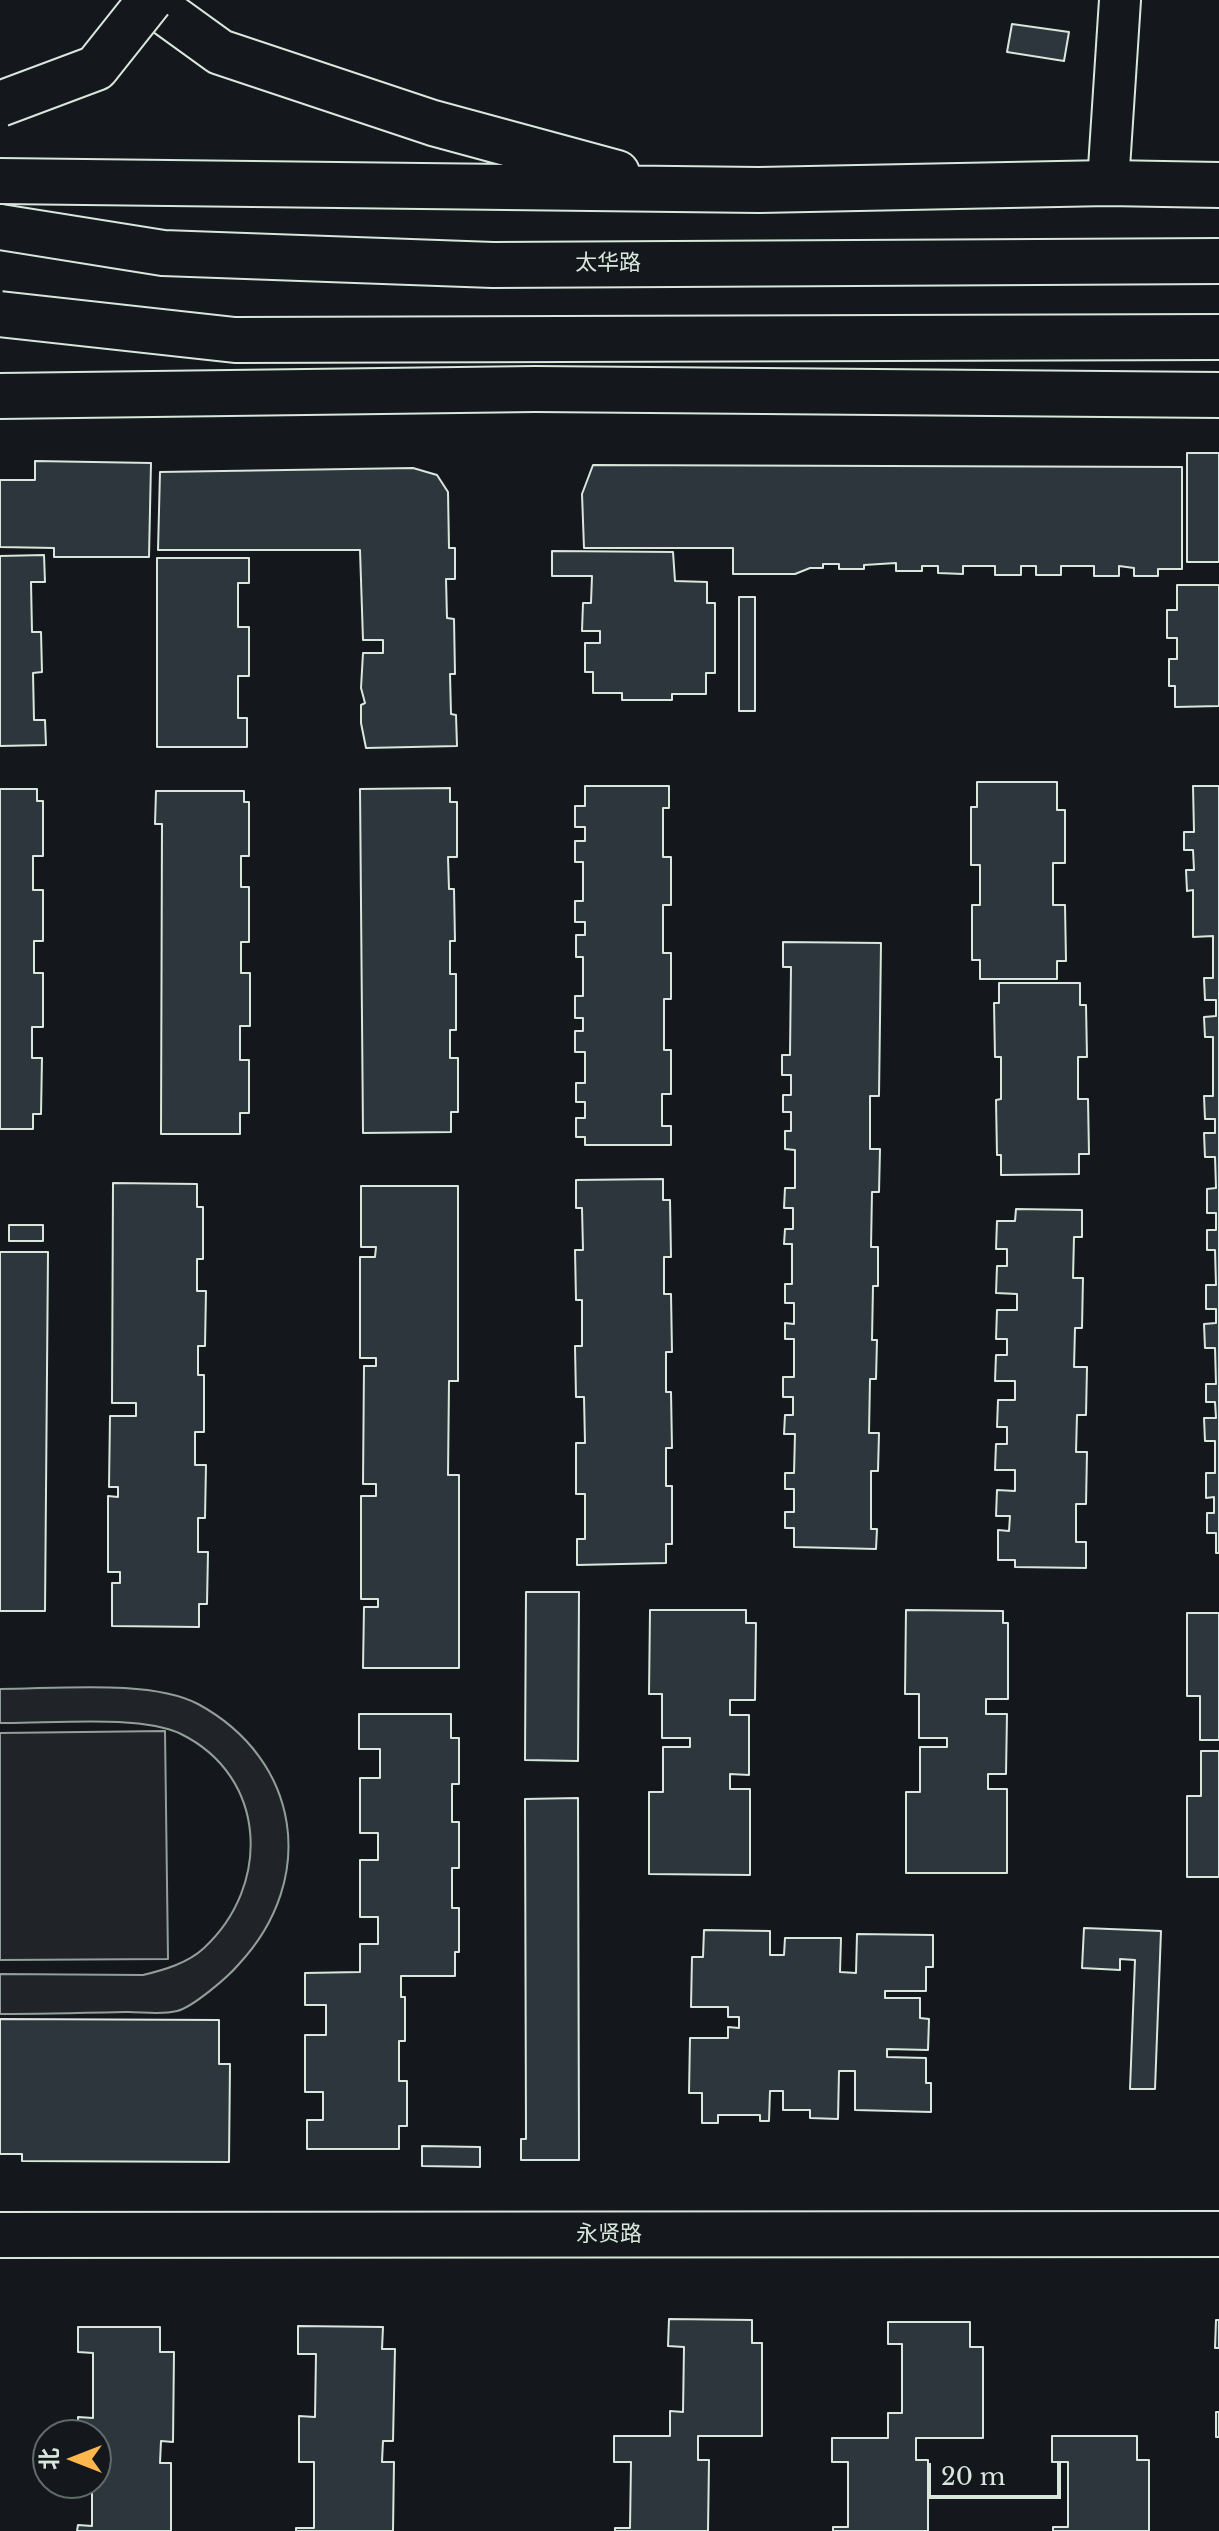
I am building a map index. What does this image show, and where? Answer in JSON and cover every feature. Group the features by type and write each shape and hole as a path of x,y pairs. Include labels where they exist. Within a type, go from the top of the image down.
{"street":[{"path":"0,104 96,68 149,0 220,52 433,123 617,173 759,190"},
{"path":"1108,183 1120,0"},
{"path":"0,181 759,190 1108,183 1219,185"},
{"name":"太华路","path":"0,227 163,253 493,265 1219,261"},
{"path":"0,314 235,340 1219,337"},
{"path":"0,396 535,389 1219,395"},
{"name":"永贤路","path":"0,2235 1219,2234"}],"shaded area":[{"path":"129,1688 178,1696 198,1704 233,1728 259,1756 277,1788 287,1823 288,1859 280,1895 264,1931 239,1964 192,2004 165,2013 0,2014 0,1974 143,1975 175,1965 198,1953 226,1923 241,1894 249,1864 250,1834 244,1804 231,1777 210,1753 181,1734 142,1724 118,1722 0,1723 0,1689"},
{"path":"165,1731 168,1959 0,1960 0,1733"}],"building":[{"path":"1012,24 1069,32 1064,61 1007,52"},
{"path":"1187,453 1219,453 1219,562 1187,562"},
{"path":"35,461 151,463 149,557 54,557 54,548 0,547 0,480 35,480"},
{"path":"593,465 1182,467 1182,569 1158,569 1158,576 1134,576 1134,568 1119,566 1119,576 1094,576 1094,566 1061,566 1061,575 1036,575 1036,566 1021,566 1021,575 995,575 995,566 963,566 963,574 938,573 938,566 922,566 922,571 896,571 896,563 864,565 864,569 839,569 839,564 823,564 823,568 810,568 795,574 733,574 733,548 584,548 582,494"},
{"path":"413,468 437,475 448,492 449,548 455,548 455,579 446,579 447,618 454,619 455,674 450,674 451,714 456,715 457,746 366,748 361,723 361,705 365,703 361,688 363,653 383,653 383,640 363,640 360,550 158,550 160,472"},
{"path":"552,551 673,552 675,581 707,582 707,603 715,603 715,673 706,673 706,694 672,694 672,700 622,700 622,693 593,693 593,672 585,672 585,643 600,643 600,631 582,631 583,603 591,603 592,576 552,576"},
{"path":"44,555 45,582 31,582 32,632 41,632 42,672 33,673 34,720 45,720 46,745 0,746 0,556"},
{"path":"157,558 249,558 249,583 238,583 238,627 249,627 249,676 238,676 238,718 247,718 247,747 157,747"},
{"path":"1177,585 1219,585 1219,706 1175,707 1175,686 1169,686 1169,659 1177,659 1177,638 1167,638 1167,610 1177,610"},
{"path":"739,597 755,597 755,711 739,711"},
{"path":"977,782 1057,782 1057,810 1065,810 1065,863 1053,863 1053,905 1065,905 1066,961 1057,961 1057,979 980,979 980,960 972,960 972,905 980,905 980,865 971,865 971,807 977,807"},
{"path":"585,786 669,786 669,808 663,808 663,857 671,857 671,905 663,905 663,953 671,953 671,999 664,999 664,1050 671,1050 671,1094 662,1094 662,1126 671,1126 671,1145 585,1145 585,1137 576,1137 576,1118 585,1118 585,1102 576,1102 576,1083 585,1083 585,1052 575,1052 575,1031 583,1031 583,1018 575,1018 575,996 583,996 583,957 576,957 576,935 585,935 585,922 575,922 575,901 583,901 583,862 575,862 575,841 585,841 585,827 575,827 575,806 585,806"},
{"path":"1193,786 1219,786 1219,1553 1216,1553 1216,1533 1207,1533 1207,1513 1214,1513 1214,1497 1206,1498 1206,1473 1215,1473 1215,1441 1205,1441 1204,1418 1216,1418 1215,1402 1206,1402 1206,1384 1216,1384 1215,1348 1205,1348 1204,1324 1216,1323 1216,1309 1206,1309 1206,1285 1216,1285 1215,1250 1207,1250 1207,1230 1216,1230 1216,1213 1207,1213 1207,1189 1216,1188 1215,1157 1205,1157 1204,1133 1215,1133 1215,1119 1205,1119 1204,1096 1213,1096 1213,1037 1205,1037 1204,1017 1216,1016 1216,1000 1205,1000 1204,978 1213,978 1213,936 1193,937 1193,890 1187,891 1186,870 1194,870 1193,850 1184,850 1184,832 1194,832"},
{"path":"450,788 450,802 457,802 457,857 448,857 449,889 454,889 455,941 450,941 450,974 456,974 456,1030 450,1030 450,1058 458,1058 458,1112 451,1112 451,1132 363,1133 360,789"},
{"path":"0,789 37,789 37,801 43,801 43,856 33,856 33,890 43,890 43,941 34,941 34,973 43,973 43,1027 32,1027 32,1058 42,1058 41,1114 33,1114 33,1129 0,1129"},
{"path":"156,791 244,791 244,802 249,802 249,856 241,856 241,887 249,887 249,942 241,942 241,973 250,973 250,1026 240,1026 240,1060 249,1060 249,1113 240,1113 240,1134 161,1134 162,824 155,824"},
{"path":"783,942 881,943 879,1096 870,1096 870,1149 880,1149 879,1192 872,1192 871,1247 878,1247 878,1286 873,1286 872,1340 877,1340 876,1379 870,1379 869,1433 879,1433 878,1471 871,1471 871,1529 877,1529 876,1549 794,1547 794,1528 785,1528 785,1512 794,1512 794,1489 785,1489 785,1473 794,1473 795,1434 784,1434 785,1415 793,1415 793,1397 783,1397 783,1377 794,1377 794,1339 785,1339 785,1323 794,1324 794,1303 785,1303 785,1284 792,1284 792,1244 784,1244 785,1229 793,1229 793,1208 784,1208 785,1188 795,1188 795,1150 785,1149 785,1131 791,1131 791,1112 783,1112 783,1095 791,1095 791,1075 782,1075 782,1055 790,1055 791,967 783,967"},
{"path":"999,983 1080,983 1080,1005 1086,1005 1087,1057 1078,1057 1078,1099 1088,1099 1089,1154 1079,1154 1079,1174 1001,1175 1001,1155 997,1155 996,1100 1001,1099 1001,1057 995,1057 994,1003 999,1003"},
{"path":"663,1179 663,1200 670,1200 671,1257 664,1257 664,1294 671,1294 672,1352 666,1352 666,1392 671,1392 672,1448 666,1448 666,1486 672,1486 672,1544 666,1544 666,1563 577,1565 577,1539 585,1539 585,1494 576,1494 576,1443 585,1443 584,1397 576,1397 575,1346 582,1346 582,1300 576,1300 575,1250 583,1250 582,1208 576,1208 576,1180"},
{"path":"113,1183 197,1184 197,1207 203,1207 203,1259 197,1259 197,1291 206,1291 205,1346 198,1346 198,1375 204,1375 204,1432 195,1432 195,1465 206,1465 205,1518 198,1518 198,1552 208,1552 207,1604 199,1604 199,1627 112,1626 112,1583 120,1583 120,1572 108,1572 108,1496 118,1497 118,1487 109,1487 110,1416 136,1416 136,1403 112,1403"},
{"path":"361,1186 458,1186 458,1381 449,1381 448,1475 459,1475 459,1668 363,1668 364,1607 378,1607 378,1599 361,1599 361,1496 376,1496 376,1484 363,1484 364,1366 376,1366 376,1358 360,1358 360,1257 375,1257 376,1247 361,1247"},
{"path":"1016,1209 1082,1210 1082,1237 1074,1237 1073,1278 1083,1278 1082,1328 1075,1328 1074,1367 1087,1367 1086,1415 1077,1415 1076,1452 1087,1452 1086,1504 1076,1504 1076,1542 1086,1542 1086,1568 1015,1567 1015,1560 998,1560 998,1530 1009,1531 1010,1516 996,1516 997,1490 1015,1491 1015,1470 995,1470 996,1444 1007,1444 1007,1427 997,1427 998,1400 1015,1400 1015,1381 995,1381 996,1355 1007,1355 1007,1339 996,1339 997,1310 1017,1310 1017,1294 996,1293 997,1266 1007,1266 1007,1249 996,1249 997,1221 1015,1221"},
{"path":"9,1225 43,1225 43,1241 9,1241"},
{"path":"0,1252 48,1252 45,1611 0,1611"},
{"path":"526,1592 579,1592 578,1761 525,1760"},
{"path":"650,1610 746,1610 746,1623 756,1623 755,1700 730,1700 730,1715 749,1715 749,1775 730,1774 730,1789 750,1789 750,1875 649,1874 649,1792 663,1792 663,1747 690,1747 690,1738 662,1738 662,1694 649,1694"},
{"path":"906,1610 1003,1611 1003,1623 1008,1623 1008,1699 986,1699 986,1714 1007,1714 1006,1774 988,1774 988,1789 1007,1789 1007,1873 906,1873 906,1792 920,1792 920,1747 947,1747 947,1738 919,1738 919,1694 905,1694"},
{"path":"1187,1613 1219,1613 1219,1740 1200,1740 1200,1696 1187,1696"},
{"path":"359,1714 451,1714 451,1738 459,1738 459,1784 452,1784 452,1822 459,1822 459,1868 452,1868 452,1908 459,1908 459,1952 455,1952 455,1976 401,1976 401,1997 405,1997 405,2041 399,2041 399,2081 407,2081 407,2126 399,2126 399,2149 307,2149 307,2120 323,2120 323,2092 305,2092 305,2035 326,2035 326,2005 305,2005 305,1973 360,1972 360,1944 378,1944 378,1917 360,1917 360,1860 378,1860 378,1833 360,1833 360,1778 380,1778 380,1749 359,1749"},
{"path":"1201,1751 1219,1751 1219,1877 1187,1877 1187,1796 1201,1796"},
{"path":"578,1798 579,2160 521,2160 521,2139 526,2139 525,1799"},
{"path":"1084,1928 1161,1931 1155,2089 1130,2089 1135,1960 1120,1959 1120,1970 1082,1968"},
{"path":"704,1930 770,1931 770,1955 784,1955 785,1938 841,1938 840,1972 856,1973 857,1934 933,1935 933,1967 926,1967 926,1991 885,1991 885,1998 920,1998 920,2018 929,2019 928,2050 887,2049 887,2057 926,2058 926,2083 931,2083 931,2112 855,2110 855,2071 839,2071 838,2119 810,2118 810,2110 783,2110 783,2091 770,2091 769,2121 760,2121 760,2115 718,2115 718,2123 702,2123 702,2093 689,2093 690,2038 728,2038 728,2027 739,2028 739,2017 728,2017 728,2007 691,2007 692,1957 703,1957"},
{"path":"0,2019 219,2020 219,2064 230,2064 229,2162 22,2161 22,2154 0,2154"},
{"path":"422,2146 480,2147 480,2167 422,2166"},
{"path":"669,2319 752,2320 752,2343 762,2343 762,2436 698,2436 698,2460 709,2460 708,2531 615,2531 615,2528 630,2528 631,2462 614,2462 614,2436 670,2436 670,2411 683,2412 684,2347 668,2346"},
{"path":"1216,2320 1219,2320 1219,2348 1215,2348"},
{"path":"888,2322 970,2322 970,2347 983,2347 983,2438 916,2438 916,2460 928,2460 928,2531 833,2531 833,2527 848,2527 848,2462 832,2462 832,2438 888,2438 888,2413 902,2413 902,2344 888,2344"},
{"path":"298,2326 383,2327 382,2349 395,2349 393,2441 383,2441 382,2462 394,2462 393,2531 296,2531 296,2528 314,2528 314,2462 299,2462 299,2416 315,2417 316,2354 298,2354"},
{"path":"78,2327 160,2327 160,2352 174,2352 173,2442 161,2441 160,2463 171,2463 171,2531 77,2531 78,2525 92,2526 92,2499 112,2499 112,2419 78,2419 93,2418 93,2353 78,2352"},
{"path":"1216,2412 1219,2412 1219,2437 1216,2437"},
{"path":"1052,2436 1137,2436 1137,2460 1149,2460 1149,2531 1053,2531 1053,2527 1068,2527 1068,2462 1052,2462"}]}
